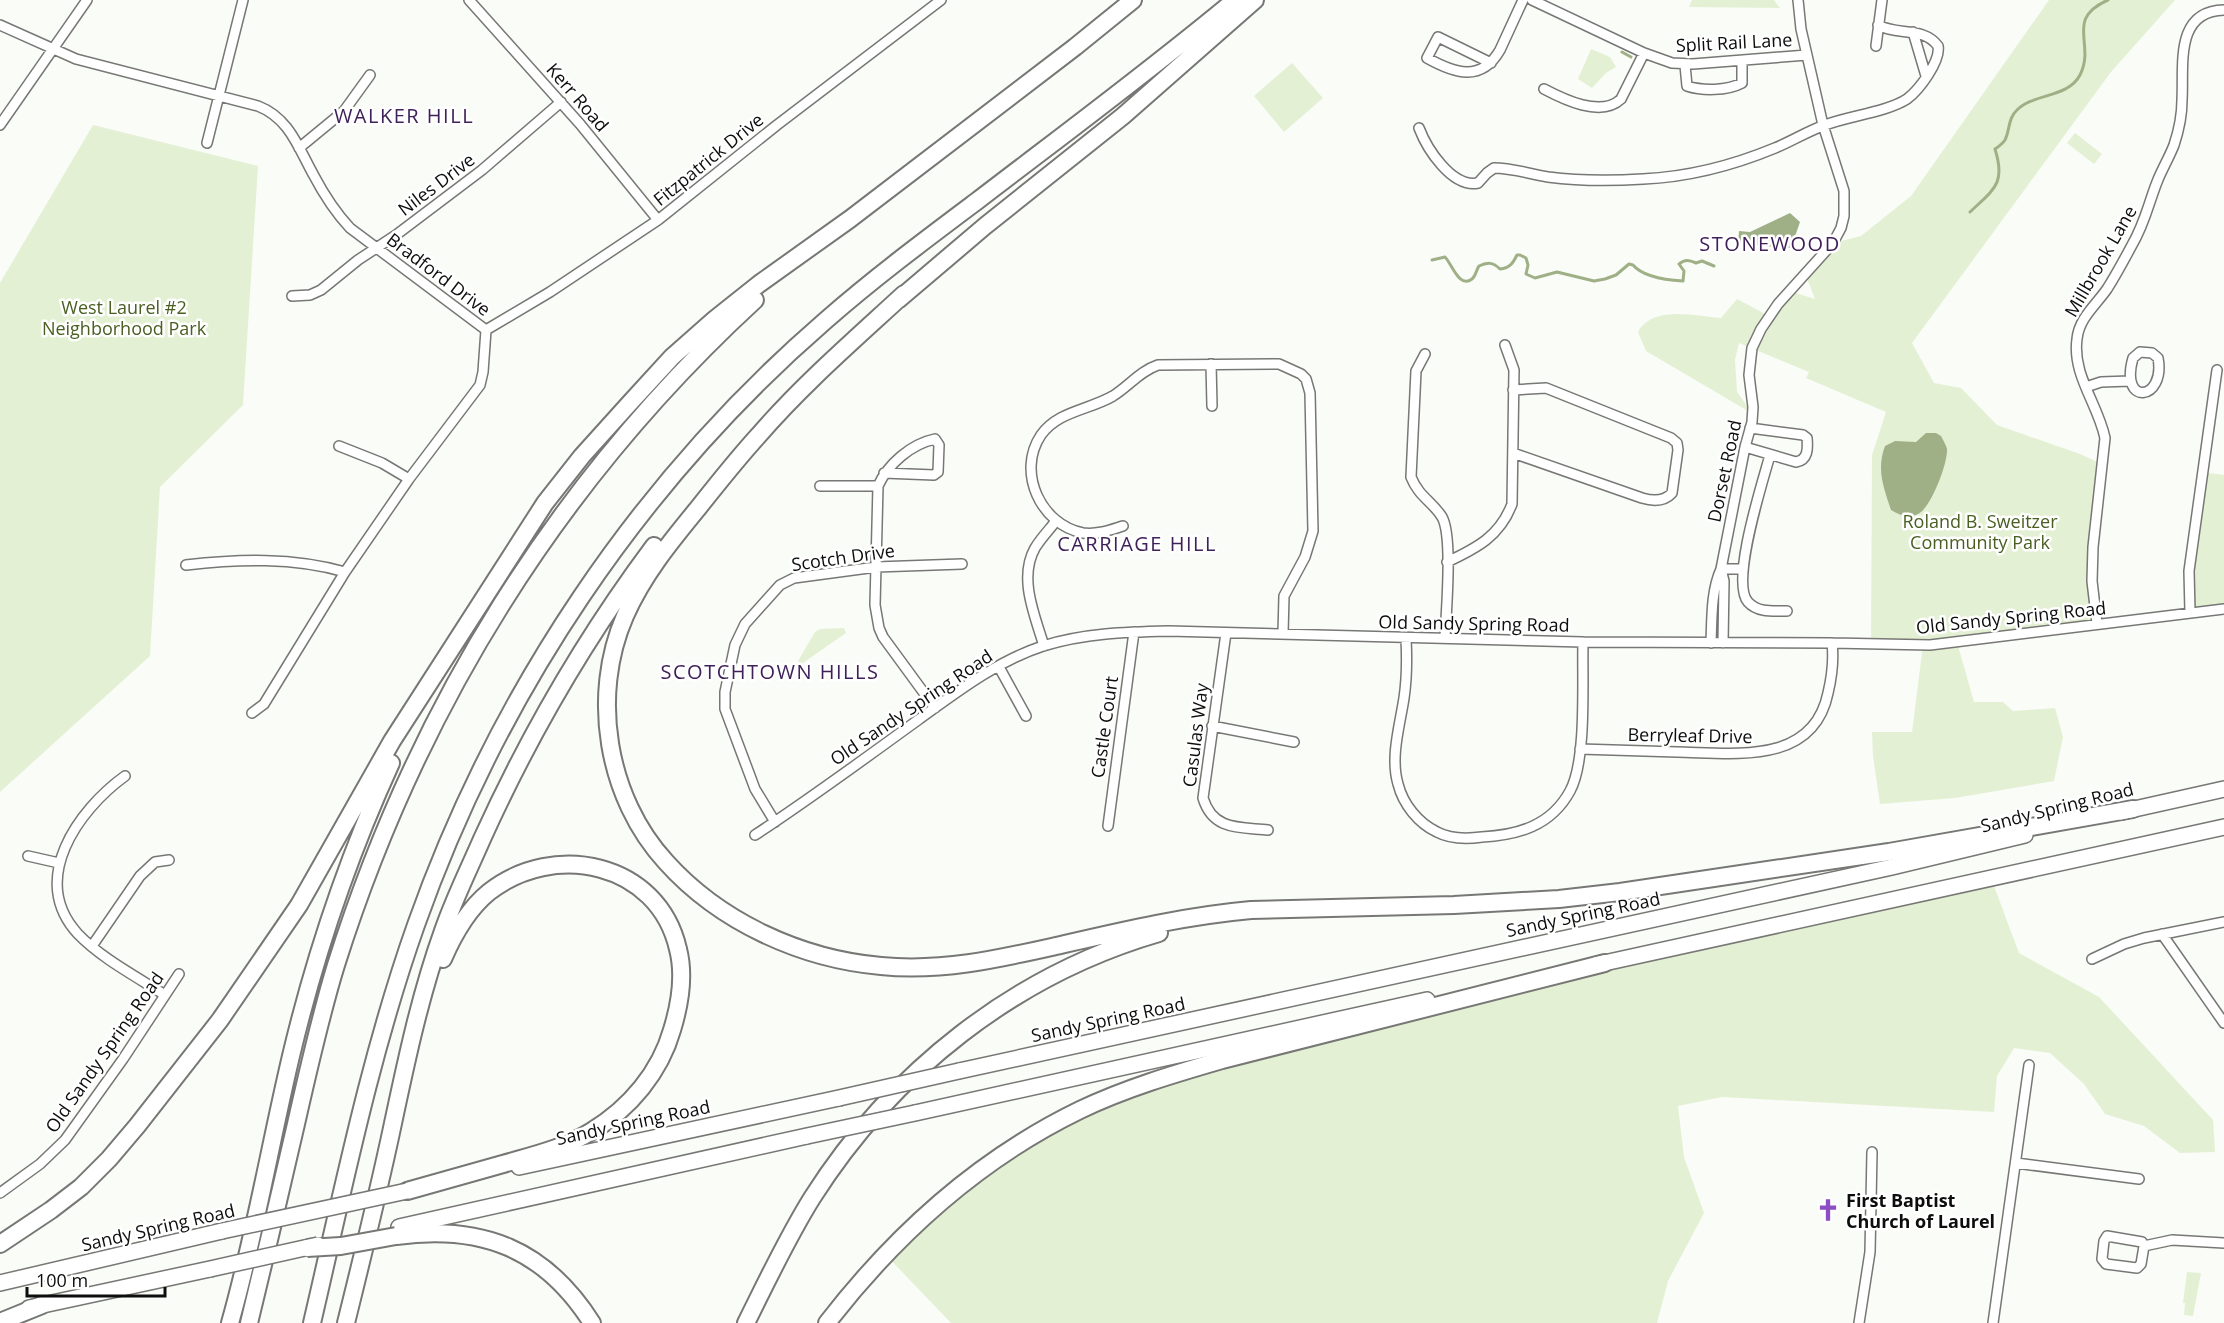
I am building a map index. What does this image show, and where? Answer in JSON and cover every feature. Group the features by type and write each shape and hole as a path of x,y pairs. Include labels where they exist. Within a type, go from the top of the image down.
{"highway":[{"path":"0,1244 81,1187 145,1117 220,1020 299,905 392,741 545,503 582,456 672,357 759,284 850,219 1133,0"},
{"path":"312,1323 377,1047 438,866 461,812 520,696 610,556 645,509 731,410 824,321 886,270 1155,65 1235,0"},
{"path":"346,1323 416,1019 443,931 519,760 575,661 634,573 713,473 753,429 800,383 986,226 1123,116 1255,0"},
{"path":"249,1323 316,1036 335,968 376,850 403,788 461,670 495,613 559,519 641,416 732,321 782,275 850,219"},
{"path":"904,294 847,346 759,434 653,567 628,610 615,647 610,670 607,720 610,745 622,790 646,836 676,873 713,905 778,940 814,953 855,963 881,967 930,968 976,963 1181,918 1239,911 1513,902 1620,892 1889,852 2133,809"},
{"path":"230,1323 259,1207 291,1055 333,908 354,847 395,754 466,625"},
{"path":"392,1130 426,1008 443,958 471,911 487,894 504,881 525,870 564,863 583,864 618,875 650,898 672,930 681,969 681,989 678,1010 664,1053 641,1089 610,1119 576,1141 407,1191"},
{"path":"746,1323 811,1199 837,1161 893,1094 952,1040 988,1013 1028,989 1105,951 1182,926 1251,913 1292,909"},
{"path":"827,1323 885,1254 951,1193 995,1160 1080,1110 1165,1076 1222,1060 1605,963"},
{"path":"352,1323 372,1218"},
{"path":"307,1248 341,1246 398,1232 436,1231 485,1238 513,1249 536,1262 561,1282 592,1323"},
{"path":"0,1322 42,1305"}],"main road":[{"name":"Sandy Spring Road","path":"0,1283 222,1231 1892,867 2224,789"},
{"path":"398,1232 807,1136 2224,827"},
{"path":"0,1314 307,1248"}],"street":[{"path":"0,125 87,0"},
{"path":"207,143 243,0"},
{"name":"Kerr Road","path":"469,0 561,102 658,220"},
{"name":"Fitzpatrick Drive","path":"486,330 550,292 658,220 777,125 941,0"},
{"path":"1491,63 1438,37 1427,58 1447,69 1461,72 1474,72 1491,63 1500,50 1523,0"},
{"name":"Split Rail Lane","path":"1532,0 1665,61 1685,65 1807,55"},
{"name":"Dorset Road","path":"1723,643 1724,581 1721,568 1753,407 1749,365 1752,348 1761,329 1778,304 1833,243 1843,222 1844,191 1824,125 1807,55 1798,0"},
{"path":"1876,46 1882,0"},
{"name":"Millbrook Lane","path":"2097,624 2092,581 2093,548 2106,445 2100,421 2077,360 2077,338 2081,323 2107,289 2143,225 2158,179 2174,145 2182,110 2183,59 2189,28 2199,18 2212,11 2224,10"},
{"name":"Bradford Drive","path":"0,25 76,59 271,111 290,130 318,183 340,216 360,237 486,330 480,385 409,479 345,572 269,698 261,708 252,713"},
{"path":"1419,128 1431,151 1447,170 1465,182 1473,184 1478,183 1487,172 1494,168 1576,179 1641,179 1680,175 1748,158 1824,125 1902,101 1913,94 1936,61 1939,54 1938,46 1929,38 1913,32 1889,30 1878,25"},
{"path":"1913,32 1926,76"},
{"path":"1544,89 1570,102 1588,106 1607,106 1621,99 1644,53"},
{"path":"1685,65 1687,86 1696,89 1735,87 1742,83 1742,61"},
{"path":"299,148 344,111 370,75"},
{"name":"Niles Drive","path":"291,296 316,293 482,170 561,102"},
{"path":"1447,562 1478,546 1494,534 1506,520 1512,504 1514,370 1505,345"},
{"path":"2140,352 2152,353 2158,358 2158,377 2153,388 2137,392 2131,387 2130,381 2133,357 2140,352"},
{"path":"1425,354 1416,371 1411,477 1416,490 1442,518 1447,536 1445,638"},
{"path":"1123,526 1091,534 1074,531 1056,521 1038,501 1031,478 1036,446 1045,430 1071,412 1112,397 1151,368 1166,364 1279,364 1301,374 1310,393 1313,531 1305,556 1284,596 1283,633"},
{"path":"1210,364 1212,406"},
{"path":"2190,612 2189,571 2217,370"},
{"path":"2086,387 2101,382 2130,381"},
{"path":"1513,390 1545,388 1671,438 1677,443 1678,450 1672,493 1668,498 1660,500 1642,498 1513,453"},
{"path":"1745,447 1791,461 1802,461 1805,458 1808,446 1807,438 1803,435 1750,428"},
{"path":"884,473 934,475 939,472 939,445 935,439 918,446 894,462 884,473 878,486 875,604 879,628 888,645 935,708"},
{"path":"339,446 382,463 409,479"},
{"path":"1770,455 1753,513 1743,569 1743,591 1747,602 1764,611 1787,611"},
{"path":"820,486 878,486"},
{"path":"1044,646 1030,596 1028,576 1035,548 1056,521"},
{"path":"186,566 224,560 258,560 325,567 345,572"},
{"name":"Scotch Drive","path":"775,822 754,789 726,717 725,692 740,632 756,611 784,582 807,576 876,567 962,564"},
{"path":"1710,643 1716,579 1721,568 1743,569"},
{"name":"Old Sandy Spring Road","path":"754,835 935,708 999,667 1044,646 1089,635 1134,632 1283,633 1406,639 1930,645 2224,609"},
{"name":"Castle Court","path":"1108,826 1134,632"},
{"name":"Casulas Way","path":"1226,633 1203,798 1212,817 1224,825 1268,830"},
{"path":"1406,639 1406,677 1396,753 1396,776 1409,808 1420,820 1436,832 1459,838 1511,834 1540,823 1555,812 1571,790 1578,767 1580,749 1583,642"},
{"name":"Berryleaf Drive","path":"1580,749 1739,754 1768,751 1785,746 1803,735 1820,717 1831,680 1834,657 1832,643"},
{"path":"999,667 1026,716"},
{"path":"1212,726 1294,741"},
{"path":"125,776 105,790 73,830 59,863 57,883 66,917 78,934 165,995"},
{"path":"28,856 59,863"},
{"path":"92,946 140,876 155,862 169,860"},
{"path":"2092,959 2124,944 2224,922"},
{"path":"2162,934 2224,1023"},
{"name":"Old Sandy Spring Road","path":"0,1193 27,1174 65,1140 123,1059 179,974"},
{"path":"1993,1323 2029,1065"},
{"path":"1859,1323 1870,1252 1872,1152"},
{"path":"2016,1163 2139,1179"},
{"path":"2107,1236 2142,1242 2144,1246 2141,1264 2137,1268 2106,1264 2102,1259 2104,1241 2107,1236"},
{"path":"2144,1246 2172,1240 2224,1243"}],"green space":[{"path":"1692,0 1774,0 1780,8 1689,7"},
{"name":"Roland B. Sweitzer Community Park","path":"2049,0 2175,0 2111,72 1912,343 1934,383 1961,388 1997,425 2080,454 2104,465 2093,547 2097,624 1957,642 1974,702 2003,702 2013,711 2055,708 2063,737 2054,781 1955,798 1880,804 1872,732 1912,732 1923,645 1871,644 1872,455 1886,412 1806,378 1809,372 1739,343 1735,360 1737,392 1753,414 1646,351 1638,332 1654,318 1664,315 1687,314 1721,318 1737,299 1769,316 1789,291 1815,299 1805,273 1833,243 1861,236 1911,196"},
{"path":"1591,49 1610,57 1616,67 1606,73 1592,88 1578,79"},
{"path":"1292,63 1323,98 1284,132 1254,96"},
{"name":"West Laurel #2 Neighborhood Park","path":"93,125 258,166 243,405 160,487 150,656 0,792 0,283"},
{"path":"2075,133 2102,154 2094,164 2067,143"},
{"path":"2202,472 2224,475 2224,609 2190,612"},
{"path":"844,628 846,633 800,665 798,661 815,632 820,629"},
{"path":"1991,878 2019,953 2099,997 2213,1120 2215,1152 2180,1153 2144,1126 2105,1114 2084,1084 2050,1053 2014,1048 1997,1076 1994,1112 1722,1097 1678,1106 1684,1157 1704,1213 1668,1281 1657,1323 951,1323 885,1254 1032,1137 1222,1060"},
{"path":"2187,1272 2201,1273 2193,1316 2184,1315 2185,1303 2183,1303"}],"shaded area":[{"path":"1790,213 1800,222 1791,248 1738,244 1739,231 1750,232"},
{"path":"1926,433 1936,433 1941,436 1947,449 1945,464 1938,484 1923,510 1918,514 1904,516 1891,510 1882,479 1882,455 1885,446 1895,441 1916,442"}],"waterway":[{"path":"1970,212 1996,185 1999,170 1995,149 2005,140 2014,113 2032,101 2067,88 2080,75 2084,64 2084,24 2087,15 2095,7 2108,0"},
{"path":"1622,52 1631,57"},
{"path":"1432,260 1445,257 1463,281 1473,278 1479,266 1485,264 1490,263 1500,269 1506,268 1511,265 1517,255 1526,258 1528,265 1526,274 1535,278 1557,272 1594,281 1616,275 1629,264 1649,275 1683,281 1684,271 1679,264 1683,261 1696,263 1702,261 1714,266"}],"place":[{"name":"First Baptist Church of Laurel","path":"1828,1210"}],"district":[{"name":"WALKER HILL","path":"404,115"},
{"name":"STONEWOOD","path":"1770,243"},
{"name":"CARRIAGE HILL","path":"1137,543"},
{"name":"SCOTCHTOWN HILLS","path":"770,671"}]}
